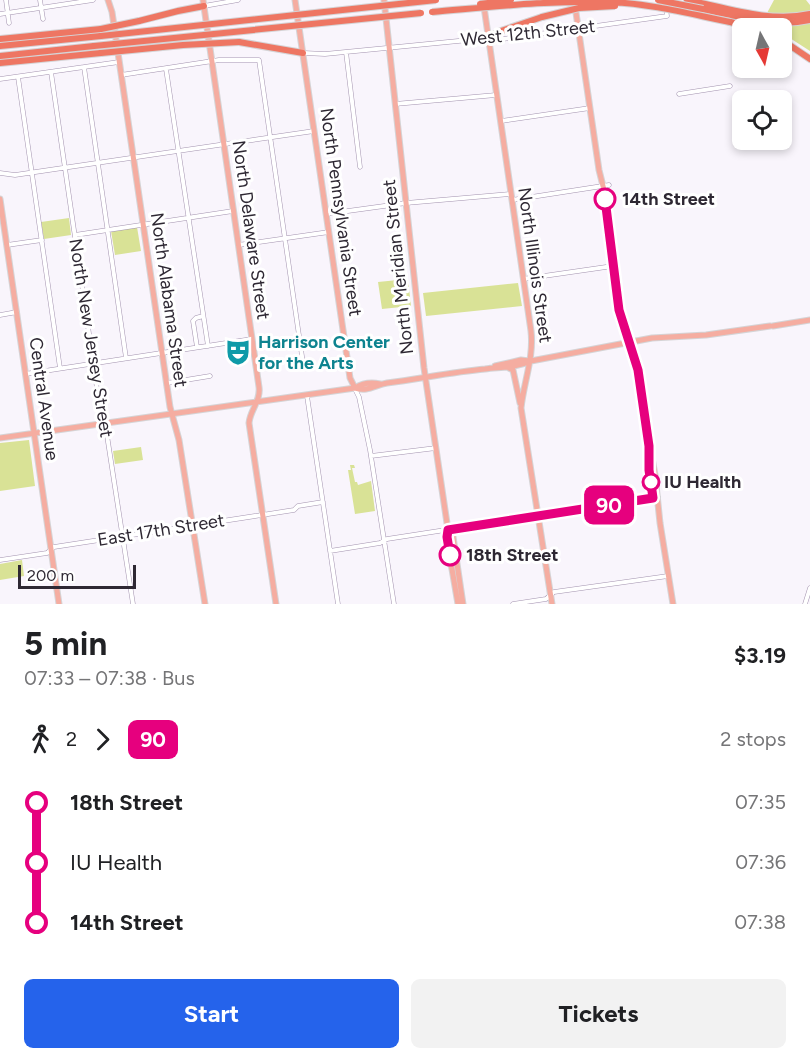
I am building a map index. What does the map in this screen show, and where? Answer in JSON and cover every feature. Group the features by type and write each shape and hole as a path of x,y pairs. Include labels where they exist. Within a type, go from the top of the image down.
{"highway":[{"path":"0,46 101,33 436,0"},
{"path":"432,12 511,0"},
{"path":"658,0 729,15 790,17 810,14"},
{"path":"687,0 735,18"},
{"path":"0,56 432,12 580,2 640,4 779,23 810,20"},
{"path":"0,39 101,33 203,3"},
{"path":"489,38 498,32 542,17 579,8 640,4"},
{"path":"0,63 183,45 239,42 303,53"},
{"path":"792,47 807,57"}],"main road":[{"name":"North Alabama Street","path":"108,0 112,12 166,383 179,440 205,604"},
{"name":"North Pennsylvania Street","path":"295,0 350,378 355,388"},
{"name":"North Meridian Street","path":"384,0 425,378 448,530 453,537 460,604"},
{"name":"North Illinois Street","path":"483,0 532,341 531,361 521,408 552,604"},
{"path":"574,0 599,170 606,186 620,315 637,367 673,604"},
{"name":"North Delaware Street","path":"203,3 260,392 249,423 276,604"},
{"name":"Central Avenue","path":"0,199 4,241 26,374 59,604"},
{"path":"0,438 355,388 374,389 380,384 486,368 513,361 531,361 629,342 706,335 810,320"},
{"path":"486,368 521,366 531,361"},
{"path":"508,368 513,370 521,408"}],"street":[{"path":"6,0 9,23"},
{"path":"40,0 43,19"},
{"path":"0,14 93,0"},
{"path":"203,3 238,0"},
{"name":"West 12th Street","path":"303,53 346,52 489,38 503,39 667,16 665,0"},
{"path":"346,52 360,167"},
{"path":"121,75 219,60 259,60 303,363"},
{"path":"0,79 119,62"},
{"path":"84,67 126,358"},
{"path":"166,69 208,346"},
{"name":"North New Jersey Street","path":"51,72 93,363 133,604"},
{"path":"18,77 60,368"},
{"path":"679,94 730,86"},
{"path":"395,104 496,95"},
{"path":"500,121 590,108"},
{"path":"0,173 13,176 314,130"},
{"path":"326,214 406,203 511,197 606,186"},
{"path":"75,235 233,211"},
{"path":"238,245 329,232"},
{"path":"4,241 42,240"},
{"path":"523,279 613,266"},
{"path":"0,315 16,312"},
{"path":"197,347 193,321 203,316"},
{"path":"26,374 252,339"},
{"path":"166,383 210,376"},
{"name":"North Pennsylvania Street","path":"355,388 359,397 371,456 394,604"},
{"path":"307,396 338,604"},
{"path":"371,456 436,448"},
{"path":"330,551 658,497"},
{"name":"East 17th Street","path":"0,560 46,553 54,546 294,510 298,506 323,502"},
{"path":"513,604 546,599 556,591 668,576"},
{"path":"805,604 810,588"}],"green space":[{"path":"774,0 806,0 810,5 810,11 787,14 767,13"},
{"path":"810,23 810,51 792,39 792,25"},
{"path":"69,218 71,235 44,239 41,222"},
{"path":"137,227 141,251 115,255 111,231"},
{"path":"408,279 411,306 382,309 378,282"},
{"path":"518,283 522,306 426,316 423,293"},
{"path":"29,440 35,486 0,491 0,443"},
{"path":"141,447 143,460 115,464 113,451"},
{"path":"350,465 354,465 355,468 352,468 355,482 358,485 371,481 375,511 355,514 348,470 351,470"},
{"path":"22,560 24,576 0,580 0,564"}],"bus line":[{"name":"90","path":"450,555 448,530 653,498 649,470 649,446 638,370 619,310 605,199"}],"place":[{"name":"14th Street","path":"605,199"},
{"name":"Harrison Center for the Arts","path":"238,352"},
{"name":"IU Health","path":"651,482"},
{"name":"18th Street","path":"450,555"}]}
